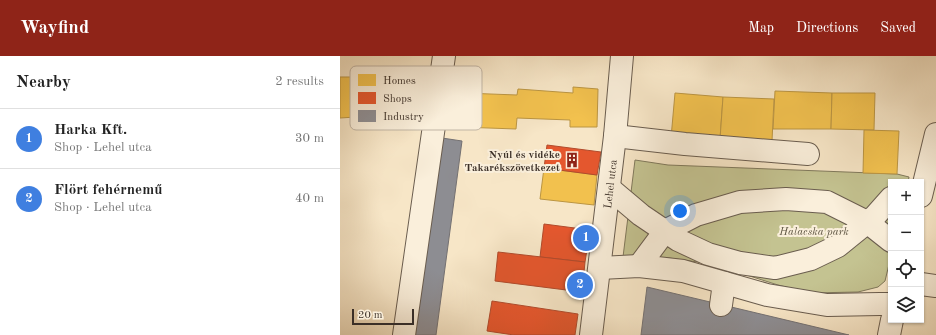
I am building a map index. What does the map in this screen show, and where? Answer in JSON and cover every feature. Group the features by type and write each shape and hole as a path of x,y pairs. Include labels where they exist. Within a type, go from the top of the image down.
{"street":[{"path":"443,66 444,56"},
{"name":"Lehel utca","path":"591,335 615,136 622,56"},
{"path":"404,335 433,130"},
{"path":"924,184 936,134"},
{"path":"615,136 685,144 808,154"},
{"path":"609,188 641,215 678,240 708,254 740,263 776,268 811,259 838,246 875,216 888,201"},
{"path":"638,266 665,231 696,215 740,202 786,198 828,202 867,222 888,238"},
{"path":"600,268 638,266 683,270 767,295 827,305 888,304"},
{"path":"721,305 724,283"},
{"path":"924,284 936,286"},
{"path":"889,335 891,323"}],"green space":[{"name":"Halacska park","path":"635,160 668,165 897,174 909,177 909,179 888,179 888,268 885,281 878,287 858,292 810,293 778,285 712,264 669,258 623,257"}],"building: Homes":[{"path":"340,77 350,77 350,117 340,118"},
{"path":"573,87 598,89 597,127 570,127 570,120 517,118 516,129 482,128 482,94 517,95 518,89 573,93"},
{"path":"775,91 832,93 831,129 773,129"},
{"path":"675,93 723,97 720,139 671,138"},
{"path":"832,93 875,93 874,130 831,129"},
{"path":"723,97 774,99 772,141 720,139"},
{"path":"864,130 899,131 897,174 863,173"},
{"path":"544,168 597,175 594,205 540,199"}],"building: Shops":[{"name":"Nyúl és vidéke Takarékszövetkezet","path":"547,145 601,152 597,175 544,168"},
{"path":"544,224 590,230 585,262 540,257"},
{"path":"498,252 585,262 582,292 495,281"},
{"path":"492,301 578,314 575,335 514,335 487,331"}],"building: Industry":[{"path":"442,138 462,141 436,335 415,335"},
{"path":"647,287 849,335 641,335"}],"place":[{"name":"Nyúl és vidéke Takarékszövetkezet","path":"572,160"},
{"name":"Harka Kft.","path":"586,238"},
{"name":"Flört fehérnemű","path":"580,285"}]}
